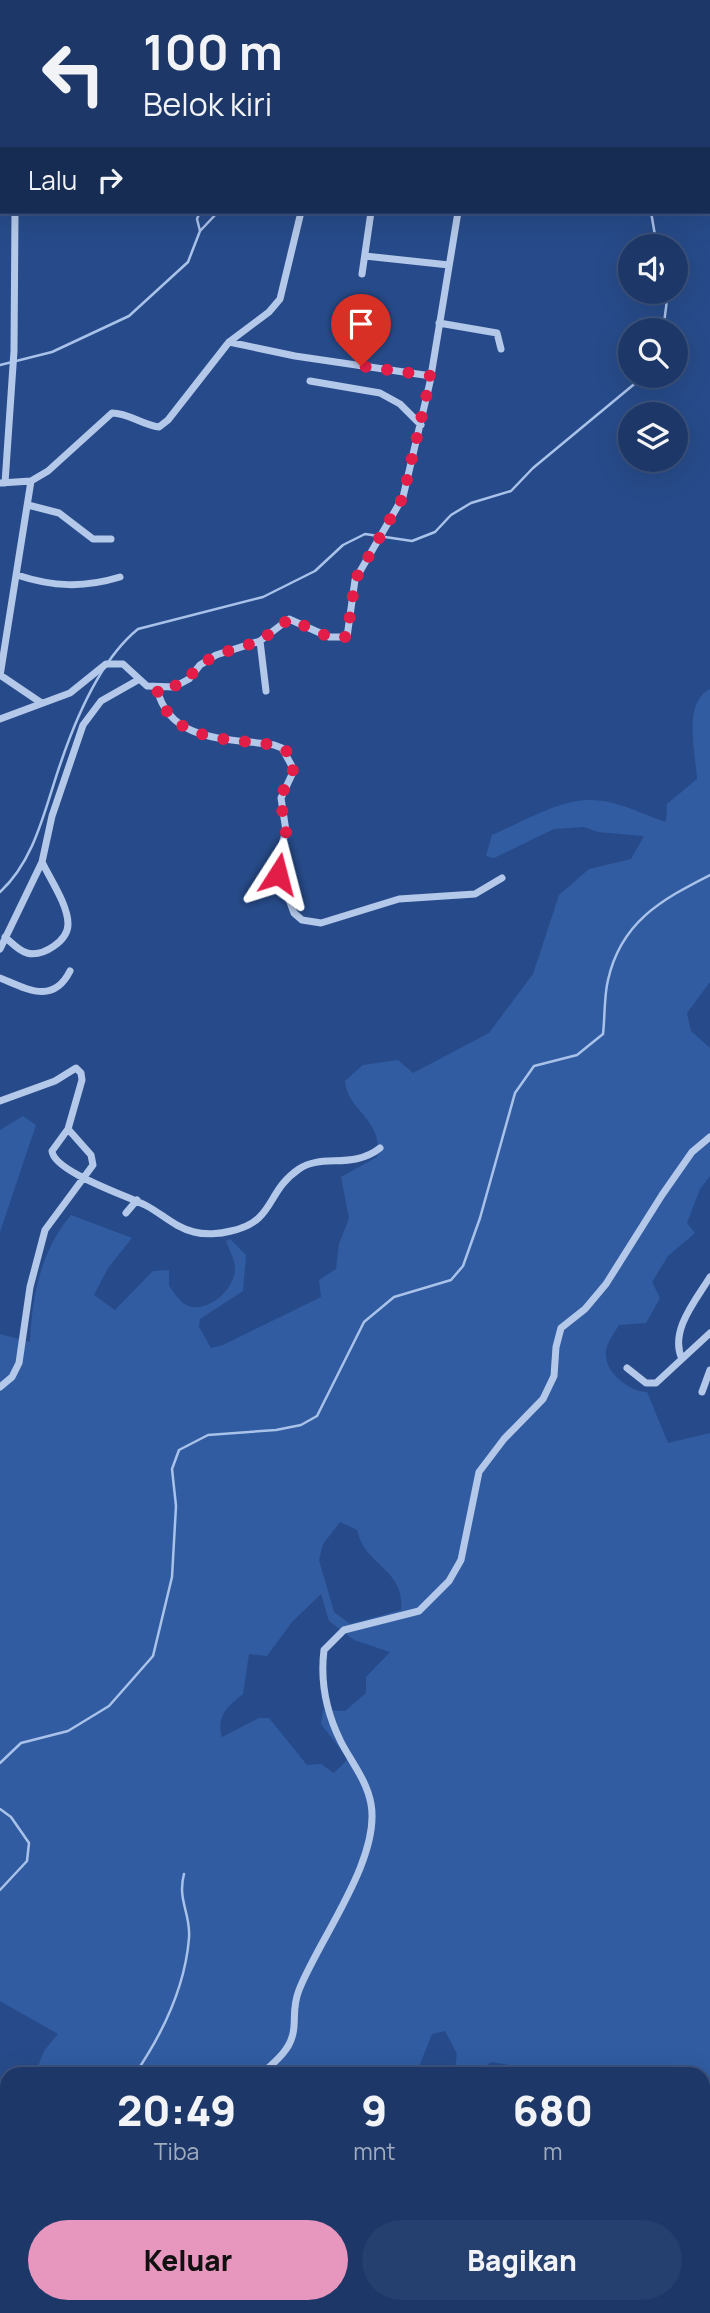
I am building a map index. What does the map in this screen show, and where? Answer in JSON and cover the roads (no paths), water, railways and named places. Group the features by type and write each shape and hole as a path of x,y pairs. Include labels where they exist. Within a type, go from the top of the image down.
{"street":[{"path":"15,214 14,372 2,483 31,481 48,471 111,413 121,413 149,426 159,426 168,420 229,342 269,312 279,299 300,214"},
{"path":"362,274 371,214"},
{"path":"0,719 70,693 106,664 116,663 130,670 138,680 157,689 183,684 200,665 216,655 260,641 289,619 329,637 347,637 355,580 403,497 431,376 458,214"},
{"path":"365,256 449,265"},
{"path":"439,323 497,333 501,349"},
{"path":"229,342 295,356 431,376"},
{"path":"310,381 380,393 400,404 421,425"},
{"path":"31,481 18,575 2,645 0,676 40,702"},
{"path":"28,505 59,513 93,539 111,539"},
{"path":"18,575 60,586 90,584 120,577"},
{"path":"260,641 265,691"},
{"path":"0,949 42,862 52,816 83,725 101,701 138,680"},
{"path":"157,689 161,708 172,720 187,729 209,736 274,745 282,748 291,759 294,770 292,779 281,798 286,831 276,864 294,913 302,920 321,923 399,899 475,894 502,878"},
{"path":"5,937 25,953 35,953 49,949 64,937 69,925 66,914 42,862"},
{"path":"0,978 38,993 56,988 65,982 70,971"},
{"path":"0,1101 55,1081 76,1069 81,1073 81,1089 68,1129 52,1155 83,1177 137,1200 193,1232 230,1232 260,1220 274,1194 298,1169 309,1164 362,1160 380,1148"},
{"path":"0,1387 12,1377 19,1363 30,1287 45,1230 89,1172 93,1159 68,1129"},
{"path":"269,2067 281,2056 293,2037 292,2008 299,1989 354,1882 371,1825 367,1789 340,1741 324,1693 324,1650 344,1630 419,1611 449,1581 461,1560 479,1472 503,1439 543,1399 554,1376 556,1347 561,1328 585,1309 606,1284 692,1152 710,1137"},
{"path":"126,1213 137,1200"},
{"path":"682,1359 678,1341 683,1322 710,1277"},
{"path":"627,1368 650,1384 656,1383 710,1333"},
{"path":"702,1392 710,1370"}],"waterway":[{"path":"199,214 197,219 200,231"},
{"path":"0,365 52,352 129,316 188,262 200,231 216,214"},
{"path":"651,214 655,234"},
{"path":"665,318 666,304"},
{"path":"0,892 12,879 31,848 67,745 91,690 112,656 138,629 263,597 315,571 343,545 365,534 412,541 435,532 451,515 471,503 511,491 533,468 630,388"},
{"path":"0,1763 21,1743 68,1731 109,1706 153,1656 172,1577 176,1506 172,1469 179,1450 208,1435 276,1430 301,1425 317,1416 364,1322 394,1297 451,1280 463,1266 480,1218 515,1093 534,1066 577,1055 603,1034 608,980 614,960 633,928 660,904 710,875"},
{"path":"0,1809 11,1817 29,1843 27,1861 0,1890"},
{"path":"139,2067 163,2026 183,1975 189,1938 182,1892 184,1874"}]}
